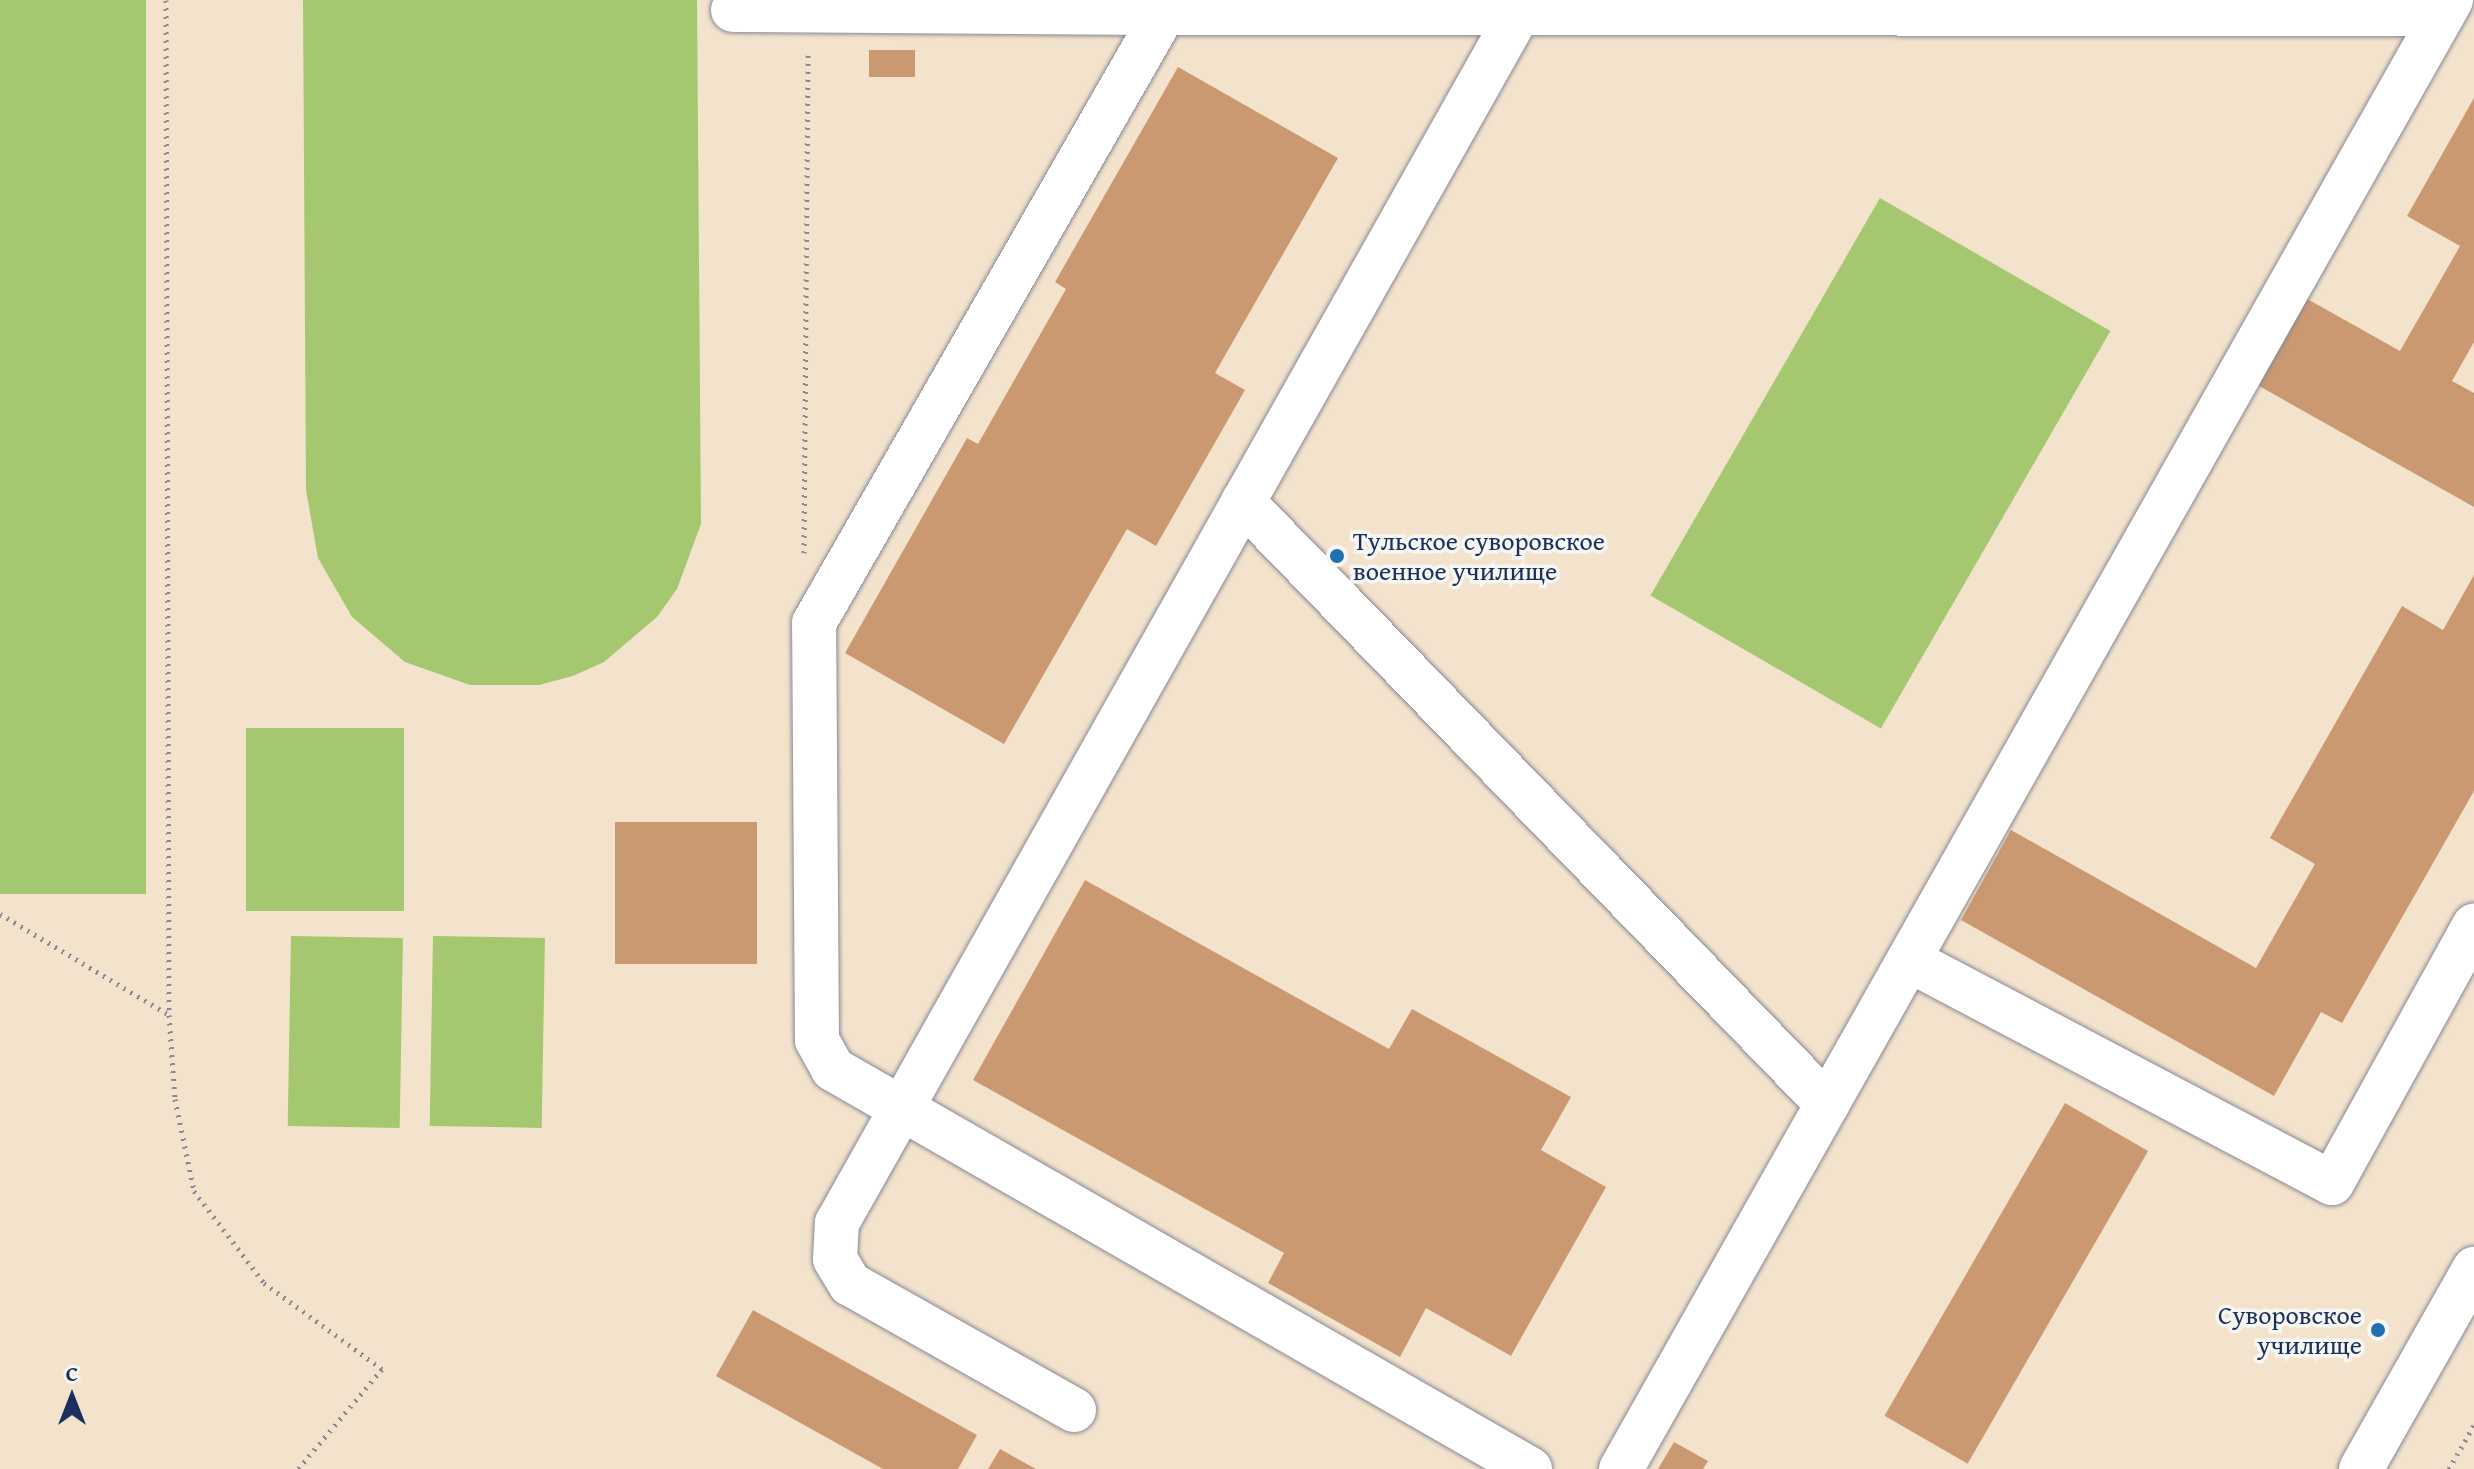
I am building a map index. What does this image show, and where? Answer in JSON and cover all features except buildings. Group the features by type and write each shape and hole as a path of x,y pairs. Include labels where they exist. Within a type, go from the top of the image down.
{"lane":[{"path":"733,10 1164,13 1222,6 2447,7 1621,1469"},
{"path":"1074,1410 850,1284 835,1259 837,1223 1523,7"},
{"path":"1164,13 814,623 817,1040 833,1069 1530,1469"},
{"path":"1243,502 1827,1104"},
{"path":"1909,960 2332,1183 2474,926"},
{"path":"2361,1469 2474,1269"}],"path":[{"path":"166,0 169,1015 175,1099 194,1191 264,1283 382,1369 298,1469"},
{"path":"804,563 808,10"},
{"path":"0,914 169,1015"},
{"path":"2449,1469 2474,1425"}],"green space":[{"path":"0,0 146,0 146,894 0,894"},
{"path":"303,0 697,0 701,524 677,589 657,617 604,662 573,676 539,685 470,685 405,662 352,617 318,558 306,490"},
{"path":"1880,198 2110,331 1881,729 1650,596"},
{"path":"246,728 404,728 404,911 246,911"},
{"path":"291,936 403,938 400,1128 288,1126"},
{"path":"433,936 545,938 542,1128 430,1126"}],"place":[{"name":"Тульское суворовское военное училище","path":"1337,556"},
{"name":"Суворовское училище","path":"2378,1330"}]}
